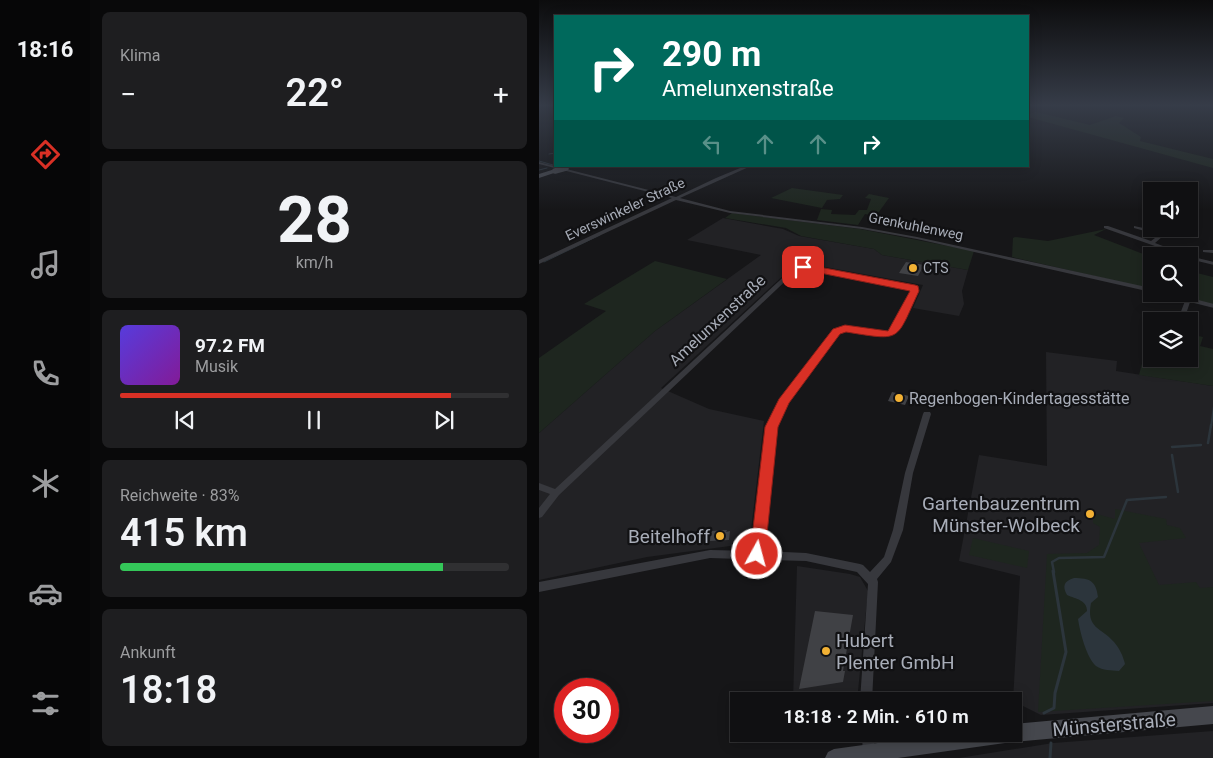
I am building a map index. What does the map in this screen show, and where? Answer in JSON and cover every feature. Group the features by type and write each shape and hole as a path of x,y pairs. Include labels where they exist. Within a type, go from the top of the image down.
{"street":[{"name":"Grenkuhlenweg","path":"539,163 730,212 862,228 917,238 1143,288"},
{"path":"539,176 568,167"},
{"name":"Everswinkeler Straße","path":"539,262 747,167"},
{"path":"1106,227 1160,247"},
{"path":"1136,227 1143,229"},
{"path":"1152,244 1160,237"},
{"path":"1205,251 1213,252"},
{"path":"1198,260 1213,264"},
{"name":"Amelunxenstraße","path":"539,514 556,493 794,270 808,267 915,288 894,332 883,335 845,328 836,331 783,402 772,427 757,554"},
{"path":"1198,302 1213,306"},
{"path":"870,579 888,559 898,530 900,508 927,414"},
{"path":"539,486 556,493"},
{"path":"539,587 711,554 806,557 860,568 873,582 867,692"},
{"name":"Münsterstraße","path":"1022,732 1213,715"},
{"path":"833,758 869,748 927,742"}],"shaded area":[{"path":"1109,139 1140,139 1140,141 1213,159 1213,168"},
{"path":"792,188 843,195 840,199 827,200 822,208 771,198"},
{"path":"869,194 889,198 876,216 865,214 858,225 817,220 821,209 832,210 831,214 855,215 859,210 867,210 871,199 865,198"},
{"path":"732,213 860,229 974,251 968,270 882,255 874,249 801,236 786,228 725,218"},
{"path":"723,218 783,229 799,236 874,249 882,255 968,270 962,291 964,304 959,316 913,308 923,285 798,262 661,388 709,409 764,421 751,530 745,544 647,557 539,580 539,433 655,331 761,255 687,240"},
{"path":"1106,229 1094,235 1143,254 1143,287 1012,257 1013,238 1015,237 1048,241"},
{"path":"655,261 727,279 655,331 539,433 539,358 606,311 584,304"},
{"path":"1198,273 1213,277 1213,305 1198,301"},
{"path":"1198,336 1203,337 1200,346 1213,349 1213,386 1139,375 1143,360 1143,367 1198,367"},
{"name":"Gartenbauzentrum Münster-Wolbeck","path":"1046,352 1117,361 1116,371 1213,386 1213,703 1041,715 1022,706 1022,692 1014,692 1020,576 959,561 979,455 1047,466"},
{"path":"1115,509 1166,519 1167,525 1180,528 1186,538 1139,543 1159,585 1196,582 1200,588 1213,587 1213,701 1038,712 1047,554 1087,553 1099,545 1100,527 1093,523 1093,513 1115,519"},
{"path":"973,538 1029,551 1027,568 969,555"},
{"path":"797,566 860,577 868,591 858,692 793,692"},
{"path":"1074,578 1088,580 1096,587 1098,597 1091,603 1091,618 1096,627 1109,637 1120,650 1125,664 1119,671 1099,668 1092,662 1086,651 1078,619 1087,611 1087,607 1080,600 1067,595 1065,589 1066,582"},
{"path":"1213,731 1213,758 959,758 1053,743"}],"building":[{"name":"CTS","path":"906,262 924,265 918,276 899,273"},
{"name":"Regenbogen-Kindertagesstätte","path":"892,392 909,396 905,405 888,401"},
{"name":"Beitelhoff","path":"727,530 726,532 730,531 729,540 710,541 711,531"},
{"name":"Hubert Plenter GmbH","path":"815,611 853,615 843,671 845,671 843,682 799,689"}],"waterway":[{"path":"549,154 554,153"},
{"path":"539,161 553,165"},
{"path":"539,170 547,168"},
{"path":"544,262 600,235"},
{"path":"1211,427 1214,406"},
{"path":"1208,443 1211,425"},
{"path":"1172,447 1201,445"},
{"path":"1172,455 1178,492"},
{"path":"1054,572 1052,562 1059,558 1104,557 1127,500 1166,497"},
{"path":"1044,713 1054,708 1055,693 1066,652 1053,571"},
{"path":"1050,758 1051,743"}],"place":[{"name":"CTS","path":"913,268"},
{"name":"Regenbogen-Kindertagesstätte","path":"899,398"},
{"name":"Gartenbauzentrum Münster-Wolbeck","path":"1090,514"},
{"name":"Beitelhoff","path":"720,536"},
{"name":"Hubert Plenter GmbH","path":"826,651"}],"route":[{"path":"757,554 772,427 783,402 836,331 845,328 883,335 891,334 894,332 915,291 915,288 803,267"}]}
